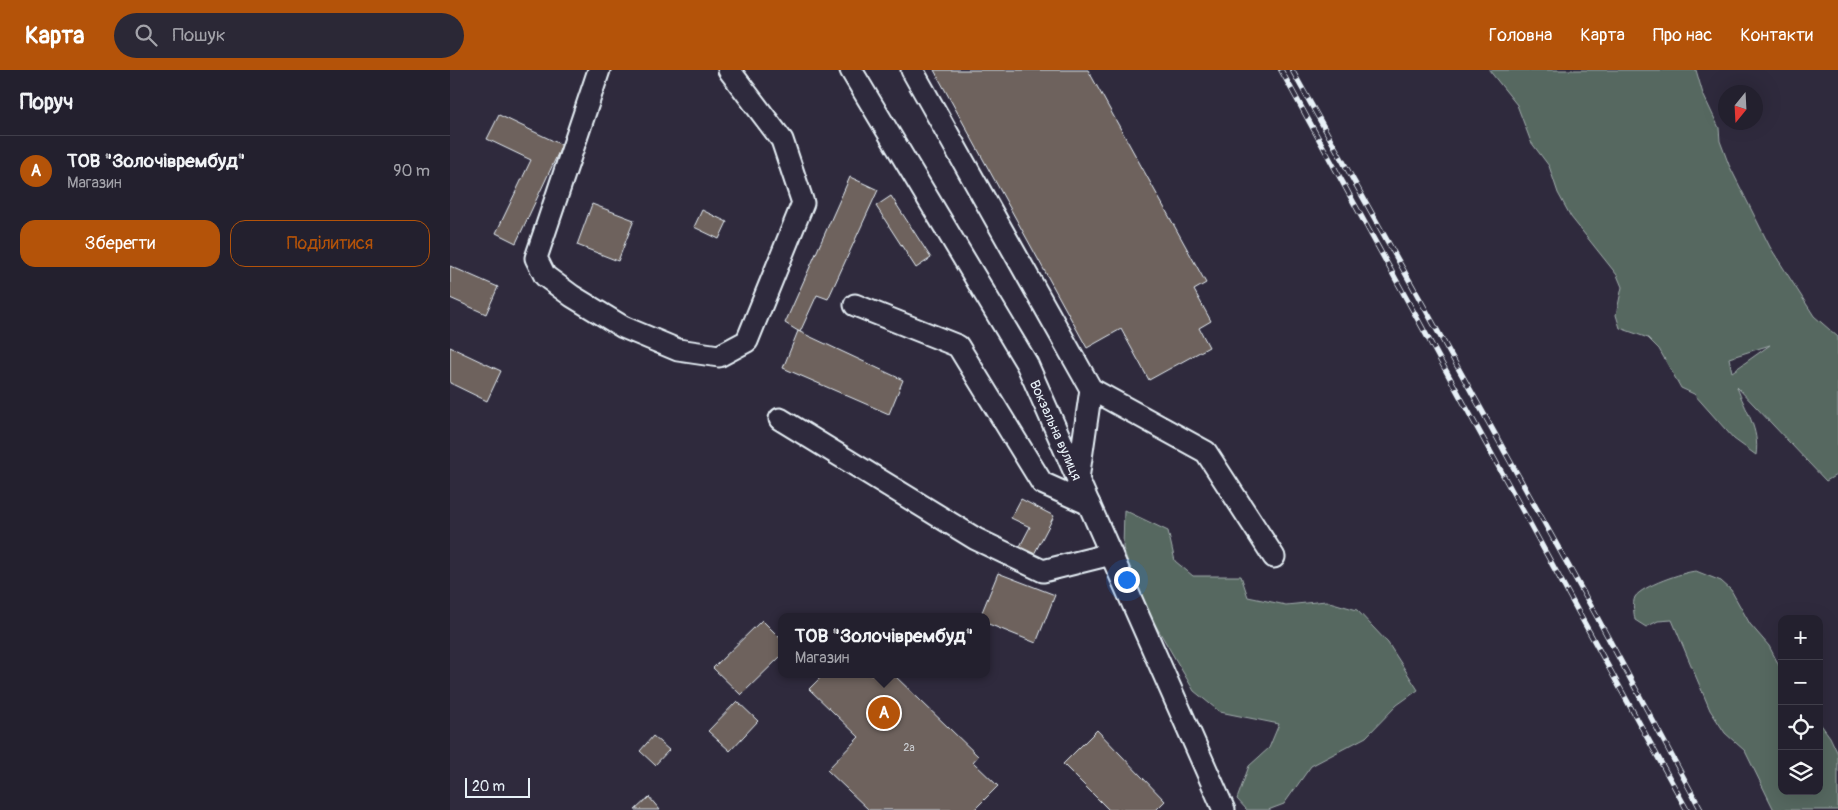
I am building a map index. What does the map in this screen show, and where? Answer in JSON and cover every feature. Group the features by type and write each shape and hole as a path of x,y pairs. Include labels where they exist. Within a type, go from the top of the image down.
{"street":[{"path":"599,70 536,258 546,276 552,281 572,296 623,327 678,350 719,356 746,341 803,202 782,140 729,70"},
{"name":"Вокзальна вулиця","path":"850,70 1027,364 1224,810"},
{"path":"912,70 1091,389 1206,452 1274,557"},
{"path":"855,305 958,346 1042,483 1089,504"},
{"path":"1078,479 1091,389"},
{"path":"780,420 976,539 1043,571 1111,554"}],"green space":[{"path":"1489,70 1696,70 1703,94 1718,126 1720,141 1729,165 1770,247 1814,316 1838,337 1838,474 1826,481 1737,387 1754,428 1757,446 1756,455 1734,439 1694,394 1681,388 1659,349 1648,338 1620,328 1616,315 1622,287 1617,275 1571,217 1558,193 1549,166 1531,142 1517,105","holes":["1770,345 1732,372 1729,358"]},
{"path":"1124,510 1168,531 1175,561 1193,576 1241,576 1248,597 1286,605 1326,601 1357,610 1388,643 1418,690 1397,705 1366,737 1311,766 1284,804 1268,810 1247,810 1237,799 1249,766 1269,748 1279,724 1220,712 1194,691 1142,602 1123,548"},
{"path":"1696,571 1721,581 1731,590 1750,624 1769,646 1778,663 1778,795 1823,795 1823,727 1838,754 1838,810 1774,810 1745,751 1725,733 1710,710 1672,620 1658,621 1646,627 1635,620 1634,603 1635,597 1639,593 1663,580"}],"building":[{"path":"934,70 1088,70 1206,283 1194,290 1211,321 1199,328 1209,347 1149,380 1121,329 1087,348"},
{"path":"499,115 562,145 516,243 496,233 531,160 487,139"},
{"path":"850,177 878,190 828,299 817,295 800,332 785,323"},
{"path":"891,196 931,258 916,268 876,206"},
{"path":"592,204 634,220 618,261 577,245"},
{"path":"702,210 727,222 719,239 694,227"},
{"path":"450,266 498,287 486,314 450,298"},
{"path":"798,331 903,380 889,414 783,368"},
{"path":"450,347 501,371 487,401 450,383"},
{"path":"1021,499 1054,516 1032,558 1018,550 1030,527 1011,518"},
{"path":"998,573 1055,595 1036,643 990,625 990,613 982,613"},
{"path":"762,620 778,636 778,659 741,695 713,668"},
{"path":"820,678 897,678 978,756 973,762 998,786 974,810 869,810 827,770 859,737 809,689"},
{"path":"737,701 758,721 730,751 708,731"},
{"path":"1097,730 1165,801 1156,810 1109,810 1063,764"},
{"path":"653,736 669,750 655,765 640,751"},
{"path":"649,797 660,810 635,810"}],"railway":[{"path":"1281,70 1687,810"},
{"path":"1292,70 1597,617 1701,810"}],"place":[{"name":"ТОВ \"Золочіврембуд\"","path":"884,713"}]}
